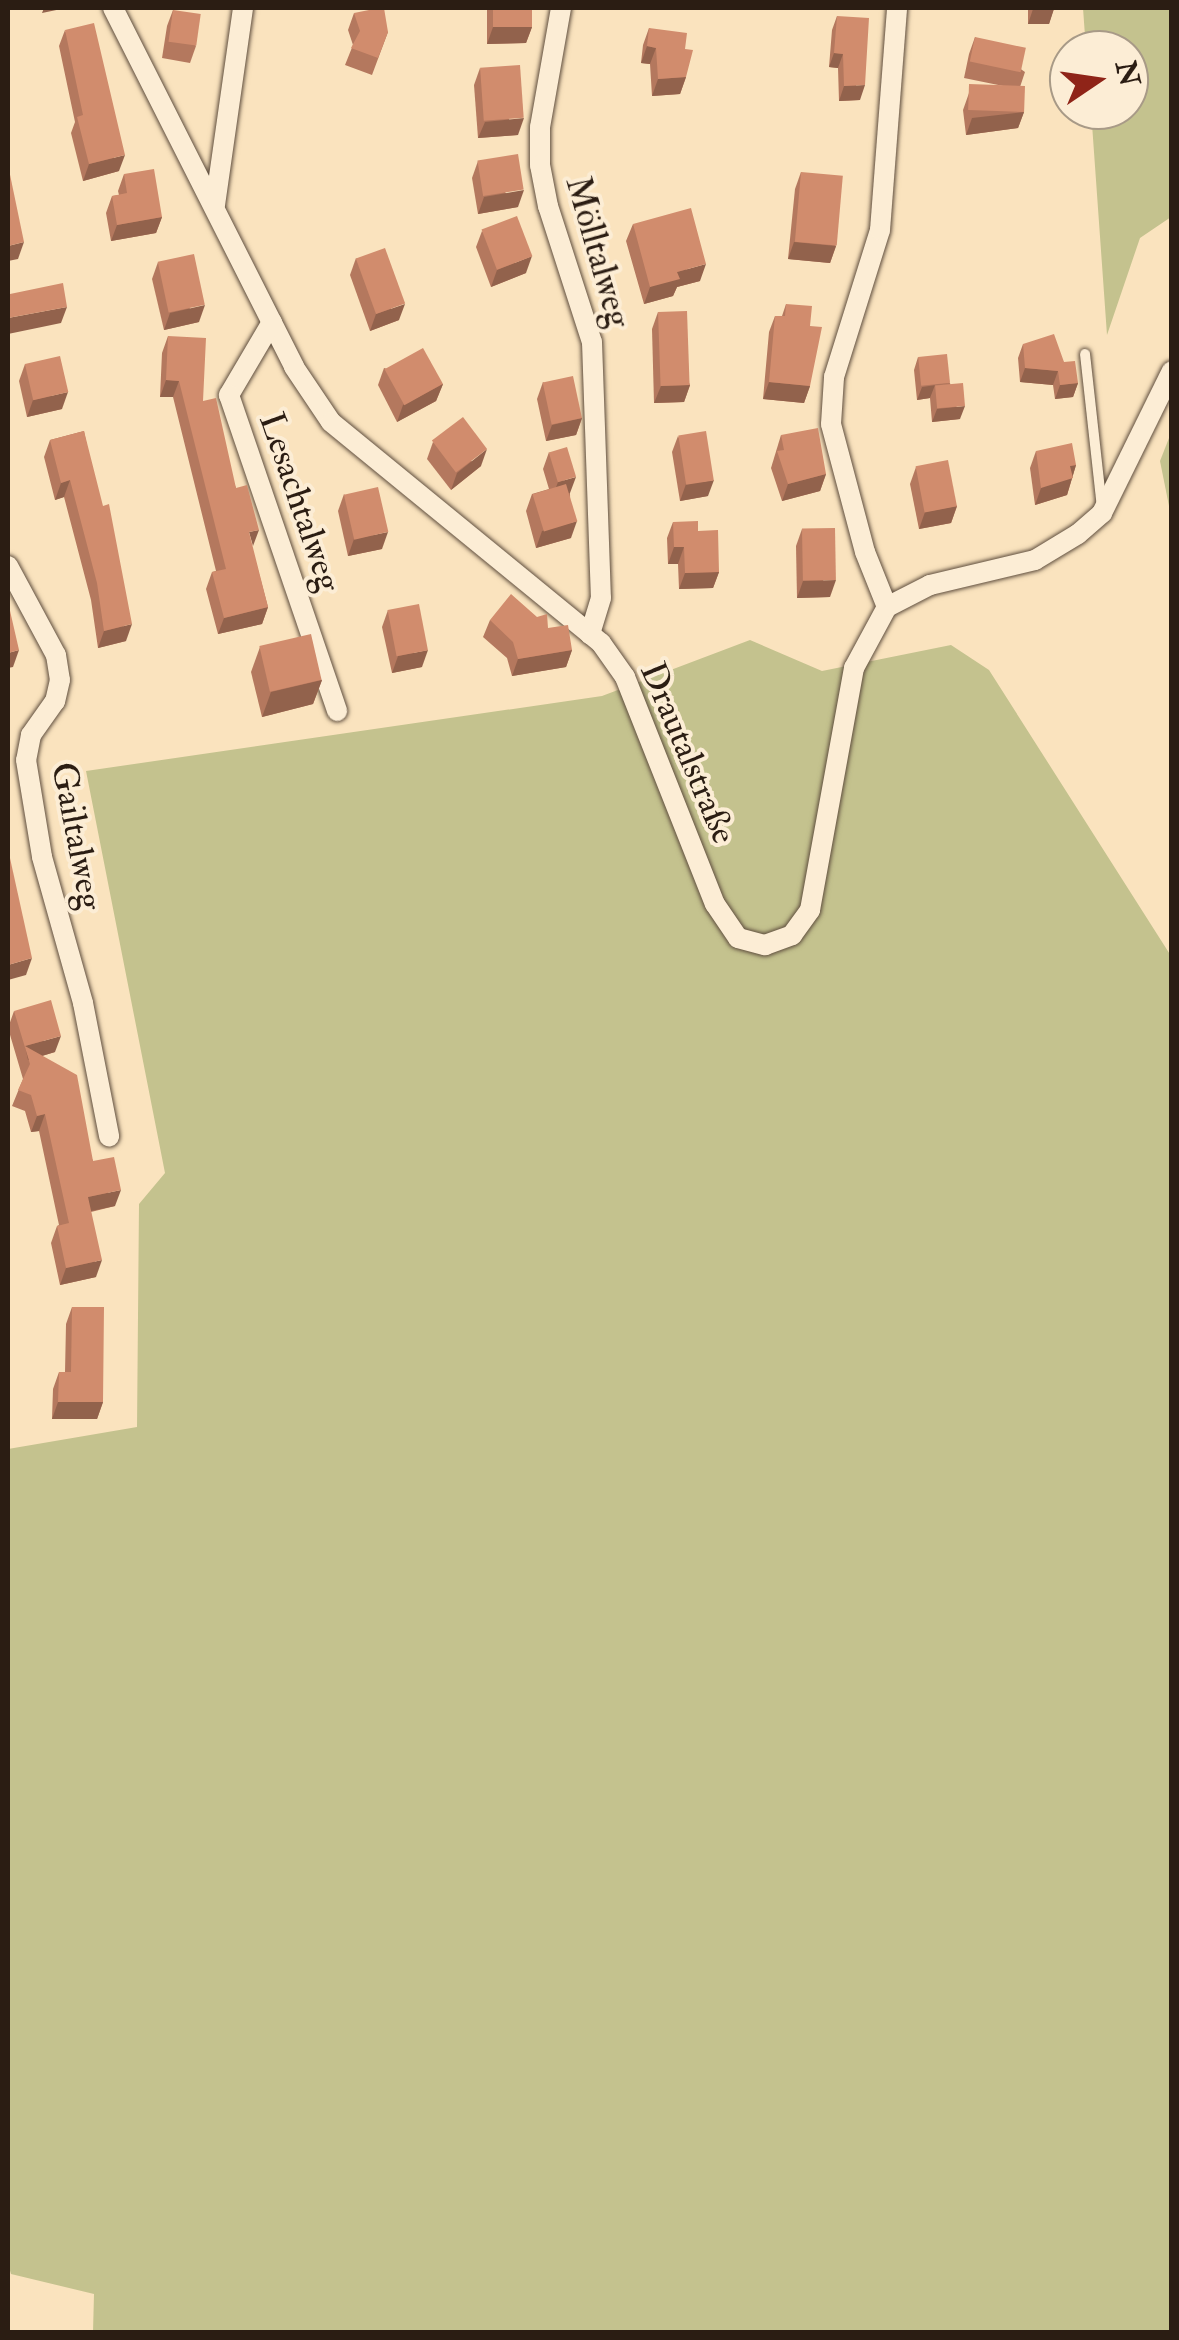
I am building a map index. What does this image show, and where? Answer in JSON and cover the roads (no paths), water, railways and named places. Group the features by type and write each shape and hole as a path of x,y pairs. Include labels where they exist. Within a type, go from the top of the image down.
{"street":[{"name":"Drautalstraße","path":"114,8 294,367 331,422 590,634 625,677 716,904 738,938 765,944 792,935 810,910 854,668 887,607"},
{"path":"215,205 243,8"},
{"name":"Mölltalweg","path":"562,8 540,127 540,165 548,206 592,342 601,598 590,634"},
{"path":"898,8 880,230 834,377 831,424 865,552 887,607 930,585 1035,560 1078,534 1102,512 1172,370"},
{"name":"Lesachtalweg","path":"272,322 229,394 337,711"},
{"name":"Gailtalweg","path":"8,566 56,655 60,680 55,700 31,735 26,760 42,856 83,1002 109,1136"}],"lane":[{"path":"1085,354 1102,512"}]}
